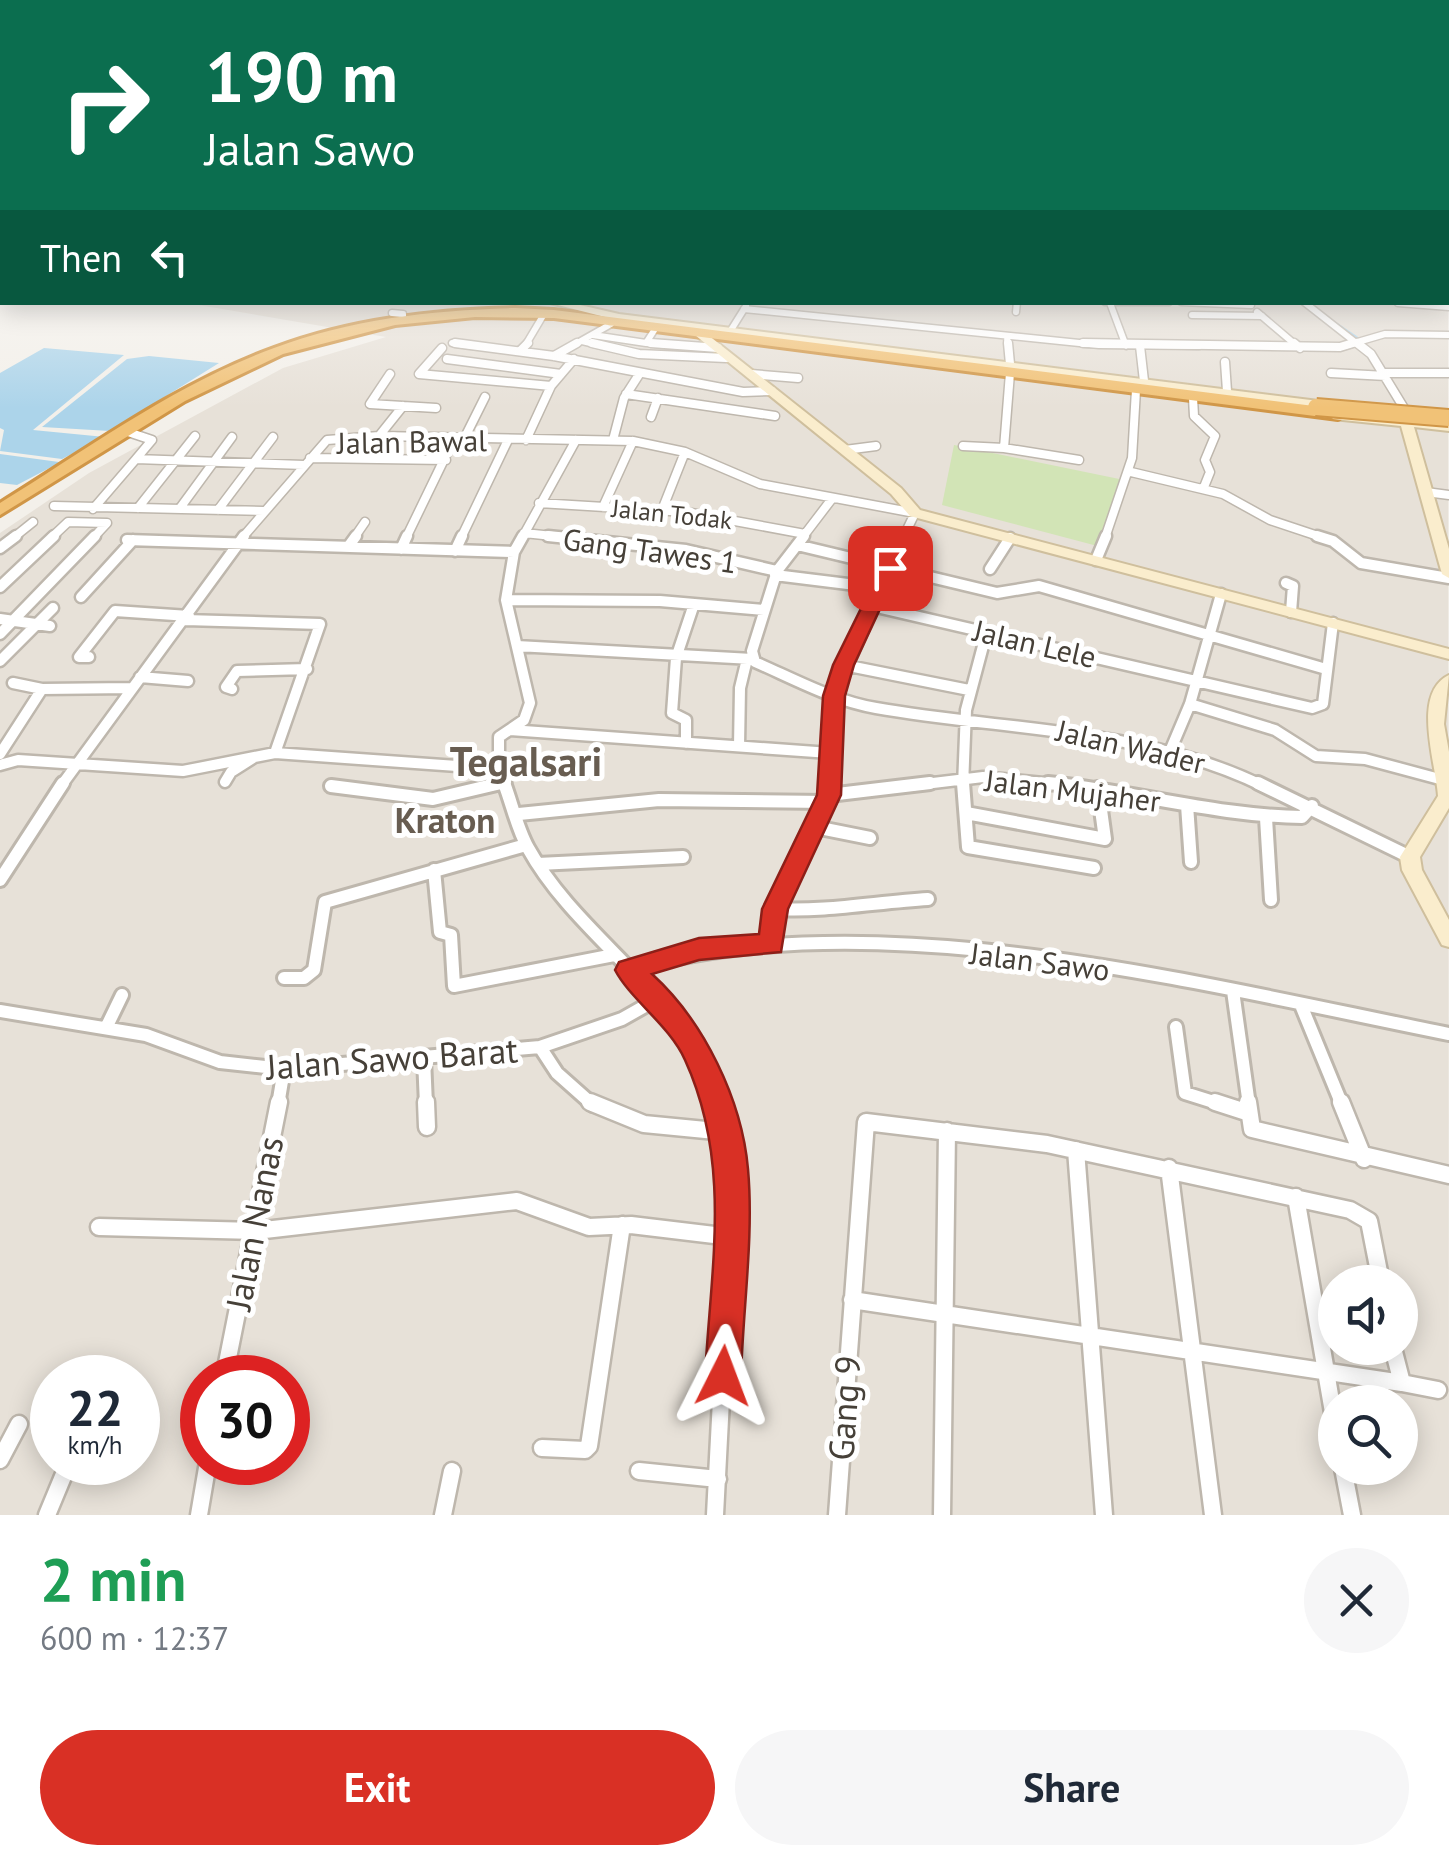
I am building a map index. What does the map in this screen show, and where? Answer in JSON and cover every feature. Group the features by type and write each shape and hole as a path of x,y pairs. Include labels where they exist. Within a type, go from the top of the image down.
{"highway":[{"path":"0,510 252,362 396,319 547,308 570,317 1316,409"},
{"path":"614,321 650,336 701,334 1316,409 1448,419"}],"street":[{"path":"1016,312 1017,305"},
{"path":"1109,305 1126,346"},
{"path":"1250,305 1300,348"},
{"path":"1131,472 1204,488 1281,524 1333,541 1358,562 1449,576 1407,419 1387,374 1360,340 1308,305"},
{"path":"1424,305 1449,307"},
{"path":"731,330 746,306 1007,338 1126,346 1300,348 1349,346 1385,334 1449,336"},
{"path":"520,351 535,336 533,330 547,308 614,321 686,320 731,330 1010,369 1140,386 1227,392 1407,419"},
{"path":"1192,316 1262,316"},
{"path":"554,356 614,321"},
{"path":"1372,324 1385,334"},
{"path":"701,334 1010,369"},
{"path":"701,334 912,504 915,512 844,665 834,696 828,798 775,909 772,944"},
{"path":"593,335 650,336 722,353"},
{"path":"1004,448 1010,369 1007,338"},
{"path":"582,341 638,354 722,353"},
{"path":"452,343 574,359 743,392 772,391"},
{"path":"1096,560 1131,472 1139,436 1140,346"},
{"path":"442,348 419,374 551,386"},
{"path":"446,359 561,374"},
{"path":"526,440 551,386 574,359"},
{"path":"1225,362 1227,392"},
{"path":"613,440 626,394 640,372"},
{"path":"1331,373 1449,374"},
{"path":"390,374 370,404 436,408"},
{"path":"751,374 798,378"},
{"path":"1140,386 1192,398 1407,419 1448,419"},
{"path":"626,394 775,416"},
{"path":"401,549 446,460 485,397"},
{"path":"651,418 658,398"},
{"path":"1192,398 1194,416 1215,436 1205,460 1210,472 1204,488"},
{"path":"379,436 403,406"},
{"path":"93,508 152,440 128,432"},
{"path":"138,508 195,436"},
{"path":"180,508 232,437"},
{"path":"218,510 273,437"},
{"name":"Jalan Bawal","path":"0,880 122,688 140,677 228,544 263,510 300,463 332,438 634,441 685,452 760,484 831,500 915,512"},
{"path":"455,551 508,440"},
{"path":"576,440 514,552 506,600 530,703 524,720 499,737 499,768 519,814 526,844 538,864 614,956 651,990 706,1068 726,1132 732,1170 715,1515"},
{"path":"603,507 634,441"},
{"path":"846,450 876,446"},
{"path":"963,446 1079,460"},
{"path":"662,510 685,452"},
{"path":"136,460 446,460"},
{"path":"1426,492 1449,494"},
{"path":"739,746 740,688 776,573 831,500"},
{"name":"Jalan Todak","path":"539,504 662,510 804,534"},
{"path":"54,506 263,510"},
{"path":"915,512 1449,654"},
{"path":"0,548 33,522"},
{"path":"0,587 68,522 107,522 0,634"},
{"path":"348,548 364,522"},
{"name":"Gang Tawes 1","path":"524,533 686,550 776,573 880,588"},
{"path":"990,570 1010,538"},
{"path":"81,597 130,540 514,552"},
{"path":"796,546 997,593 1034,585 1326,669 1334,623"},
{"path":"1286,582 1293,587 1290,612"},
{"path":"1168,756 1190,704 1212,635 1220,594"},
{"path":"506,600 694,604 764,610"},
{"path":"686,742 686,720 672,713 678,654 694,604"},
{"name":"Jalan Lele","path":"872,606 1317,708 1323,704 1326,669"},
{"path":"0,661 44,625 53,608"},
{"path":"89,658 79,656 115,611 320,624 275,752"},
{"path":"0,619 44,625"},
{"path":"988,631 969,690 961,755 970,849 1094,868"},
{"name":"Jalan Wader","path":"517,646 749,659 834,696 886,710 1051,728 1227,768 1312,806 1410,857"},
{"path":"844,665 969,690"},
{"path":"232,689 226,686 237,671 307,669"},
{"path":"140,677 188,680"},
{"path":"1449,680 1437,698 1434,714 1447,781 1445,813 1410,857 1412,870 1449,939"},
{"path":"13,683 42,689 122,688"},
{"path":"42,689 3,759 79,760 183,770 275,752 499,768"},
{"path":"1190,704 1307,744 1314,756 1364,759 1447,781"},
{"path":"507,730 830,753"},
{"path":"225,782 231,772 253,757"},
{"name":"Jalan Mujaher","path":"519,814 658,800 828,798 962,777 1098,788 1266,818 1302,816 1312,806"},
{"path":"331,786 416,793 433,799 506,782"},
{"path":"966,813 1105,839 1098,788"},
{"path":"1188,806 1192,862"},
{"path":"1266,818 1271,900"},
{"path":"815,827 870,838"},
{"path":"284,978 304,978 314,970 325,902 526,844"},
{"path":"538,864 683,858"},
{"path":"434,870 440,932 451,935 454,986 614,956"},
{"path":"775,909 812,911 838,905 928,899"},
{"name":"Jalan Sawo","path":"629,970 699,949 772,944 900,944 1089,966 1449,1034"},
{"name":"Jalan Sawo Barat","path":"0,1011 146,1035 220,1062 284,1069 540,1047 622,1019 645,1006 651,990"},
{"path":"1234,991 1252,1129 1364,1159 1449,1175"},
{"path":"106,1028 122,995"},
{"path":"1300,1005 1364,1159"},
{"path":"1176,1027 1184,1093 1249,1113"},
{"path":"540,1047 562,1080 608,1114 638,1126 726,1132"},
{"path":"424,1058 427,1127"},
{"name":"Jalan Nanas","path":"229,1355 256,1231 284,1069"},
{"name":"Gang 9","path":"837,1515 866,1122 947,1130"},
{"path":"942,1515 947,1130 1169,1168 1350,1210 1369,1220 1378,1265"},
{"path":"1076,1150 1104,1515"},
{"path":"1169,1168 1213,1515"},
{"path":"1296,1197 1328,1385"},
{"path":"98,1227 256,1231 517,1201 588,1227 622,1226 730,1238"},
{"path":"542,1448 585,1450 589,1446 622,1226"},
{"path":"852,1300 1438,1390"},
{"path":"1397,1365 1402,1383"},
{"path":"0,1460 18,1424"},
{"path":"444,1515 452,1470"},
{"path":"639,1470 718,1479"},
{"path":"47,1515 59,1485"},
{"path":"199,1515 204,1485"},
{"path":"1346,1485 1352,1515"}],"shaded area":[{"path":"199,305 1448,305 1449,1515 0,1515 0,533 89,473 283,368 386,337"}],"green space":[{"path":"954,445 1129,481 1105,548 942,505"}],"water":[{"path":"44,348 124,355 33,430 105,437 62,459 0,451 4,430 0,428 0,373"},
{"path":"149,356 219,363 110,431 42,427 127,359"},
{"path":"0,454 59,463 17,485 0,483"}],"waterway":[{"path":"1334,322 1359,339"}],"district":[{"name":"Tegalsari","path":"526,761"},
{"name":"Kraton","path":"445,820"}],"route":[{"path":"723,1376 732,1170 726,1132 706,1068 696,1050 651,990 629,970 676,953 772,944 775,909 829,795 834,696 851,648 890,568"}]}
